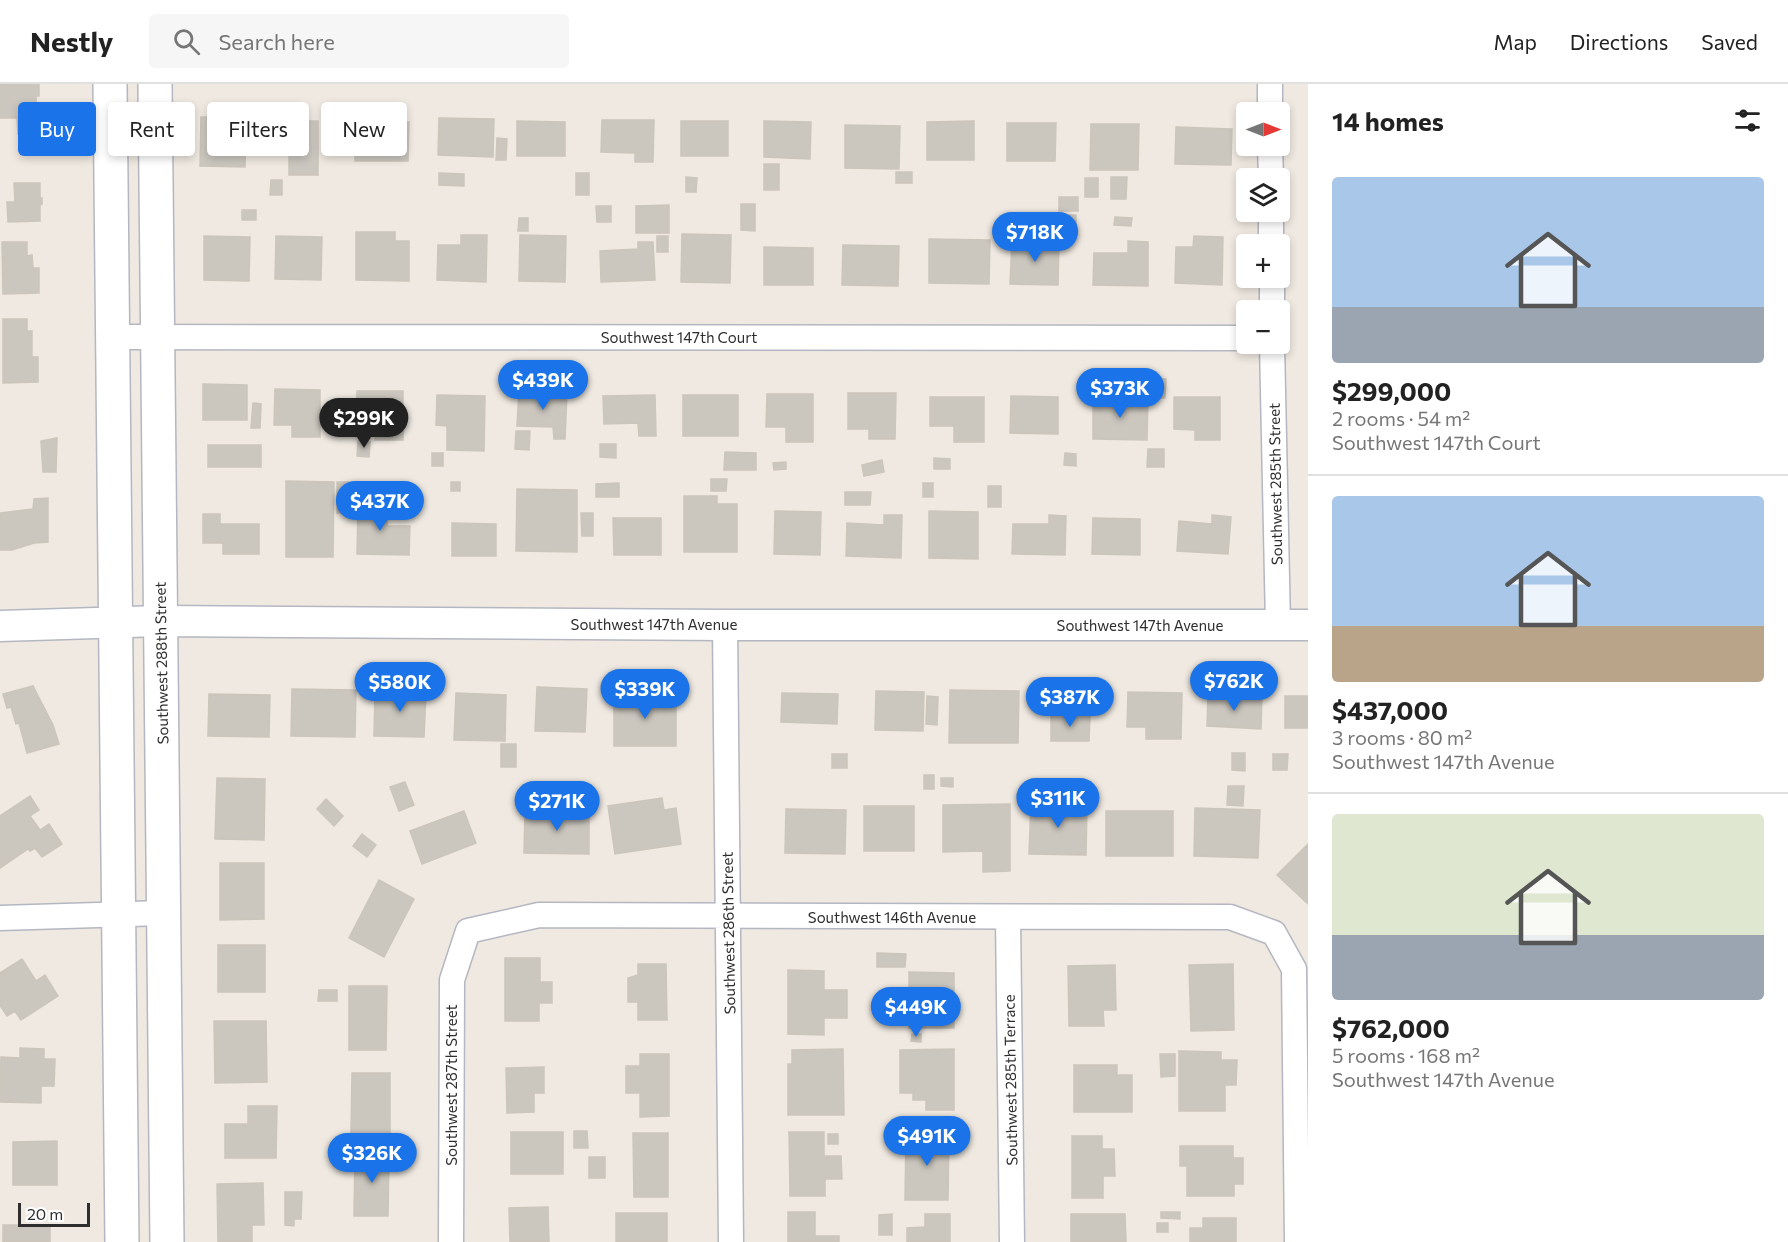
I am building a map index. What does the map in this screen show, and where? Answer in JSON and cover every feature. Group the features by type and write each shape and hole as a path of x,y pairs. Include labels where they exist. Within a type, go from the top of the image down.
{"main road":[{"path":"110,84 122,1242"},
{"name":"Southwest 288th Street","path":"155,84 168,1242"}],"street":[{"path":"1270,84 1270,102"},
{"name":"Southwest 147th Court","path":"112,337 1236,338"},
{"name":"Southwest 285th Street","path":"1272,354 1278,625"},
{"name":"Southwest 147th Avenue","path":"0,626 160,621 725,625 1308,625"},
{"name":"Southwest 286th Street","path":"725,625 731,1242"},
{"path":"0,918 163,914"},
{"name":"Southwest 146th Avenue","path":"468,931 539,915 1230,917 1274,933 1294,969 1297,1242"},
{"name":"Southwest 285th Terrace","path":"1008,917 1012,1242"},
{"name":"Southwest 287th Street","path":"451,1242 452,980 468,931"}],"building":[{"path":"0,84 39,84 39,96 36,96 36,102 18,102 18,134 17,118 0,118"},
{"path":"201,117 207,117 207,156 245,156 245,167 200,166"},
{"path":"439,118 494,119 493,157 438,155"},
{"path":"602,120 654,120 653,162 635,162 635,153 601,152"},
{"path":"309,121 318,121 318,175 289,175 289,156 309,156"},
{"path":"517,121 565,122 565,156 517,156"},
{"path":"681,121 728,121 728,156 681,156"},
{"path":"764,121 811,122 810,159 764,157"},
{"path":"974,121 974,160 927,160 927,122"},
{"path":"407,122 409,122 408,161 355,161 355,156 407,156"},
{"path":"1007,123 1056,123 1055,161 1007,161"},
{"path":"1091,124 1139,124 1138,170 1090,170"},
{"path":"845,125 900,126 899,169 845,168"},
{"path":"1176,127 1232,129 1231,165 1175,164"},
{"path":"497,138 507,139 506,160 496,160"},
{"path":"764,164 779,164 779,190 764,190"},
{"path":"896,172 912,172 912,183 896,183"},
{"path":"439,173 464,174 464,186 439,185"},
{"path":"576,173 589,173 589,195 576,195"},
{"path":"686,177 697,178 696,192 686,192"},
{"path":"1111,177 1127,177 1126,199 1111,199"},
{"path":"1085,178 1098,178 1098,197 1085,197"},
{"path":"271,180 282,180 282,195 270,195"},
{"path":"14,183 40,183 42,204 40,205 40,221 8,222 7,202 15,202"},
{"path":"1059,197 1078,197 1078,211 1059,211"},
{"path":"741,204 755,204 755,231 741,230"},
{"path":"669,205 669,233 636,233 636,206"},
{"path":"596,206 611,206 611,222 597,222"},
{"path":"242,210 256,210 256,220 242,220"},
{"path":"1044,215 1076,215 1076,236 1045,236"},
{"path":"1115,217 1132,218 1131,226 1114,225"},
{"path":"519,218 528,218 528,231 518,231"},
{"path":"356,232 395,232 395,241 409,241 409,281 356,280"},
{"path":"682,234 731,235 730,283 681,282"},
{"path":"461,235 487,235 486,282 437,280 438,245 461,245"},
{"path":"520,235 566,236 565,282 519,281"},
{"path":"204,236 250,237 249,281 204,280"},
{"path":"276,236 322,237 321,280 275,279"},
{"path":"657,236 668,236 668,252 657,252"},
{"path":"1194,236 1223,237 1222,285 1175,283 1176,247 1193,247"},
{"path":"929,239 990,240 989,284 929,283"},
{"path":"1012,240 1059,241 1058,285 1010,284"},
{"path":"1128,241 1148,242 1148,286 1093,285 1094,253 1128,253"},
{"path":"2,242 27,242 27,256 32,255 33,268 39,268 39,293 3,294"},
{"path":"638,242 653,242 655,280 601,282 600,251 638,249"},
{"path":"843,245 899,246 898,286 842,285"},
{"path":"764,247 813,248 813,285 764,285"},
{"path":"3,319 27,319 27,331 32,331 32,357 38,357 38,382 3,383"},
{"path":"1156,378 1166,379 1165,398 1155,398"},
{"path":"203,384 247,385 247,420 203,420"},
{"path":"275,389 320,390 320,437 292,437 292,425 274,425"},
{"path":"519,390 567,392 565,439 554,439 553,427 517,426"},
{"path":"357,391 403,391 403,440 375,440 376,426 356,426"},
{"path":"848,393 896,393 895,439 869,439 869,429 848,429"},
{"path":"767,394 813,394 813,442 786,442 786,427 766,427"},
{"path":"437,395 485,396 484,451 447,450 447,426 436,425"},
{"path":"655,395 656,436 639,436 638,423 604,424 603,396"},
{"path":"683,395 738,395 738,436 683,436"},
{"path":"1011,396 1058,397 1058,434 1010,433"},
{"path":"930,397 984,397 984,442 954,442 954,426 930,426"},
{"path":"1174,397 1220,397 1220,440 1195,440 1195,430 1174,429"},
{"path":"1093,399 1148,399 1147,440 1093,439"},
{"path":"253,403 261,404 260,428 251,428"},
{"path":"516,431 530,431 529,450 515,449"},
{"path":"57,438 56,472 43,472 41,441"},
{"path":"358,441 370,442 369,457 357,456"},
{"path":"600,444 616,444 616,458 600,457"},
{"path":"208,445 261,445 261,467 208,467"},
{"path":"1148,449 1164,449 1164,467 1147,467"},
{"path":"725,452 756,453 756,470 724,470"},
{"path":"432,453 443,453 443,466 432,466"},
{"path":"1065,453 1076,454 1076,466 1064,465"},
{"path":"934,458 950,459 950,469 934,469"},
{"path":"882,460 884,472 864,476 862,465"},
{"path":"786,462 786,469 774,470 773,463"},
{"path":"711,479 727,479 726,491 711,491"},
{"path":"286,481 334,482 333,557 286,557"},
{"path":"337,482 349,482 349,513 337,513"},
{"path":"451,482 460,482 460,491 451,491"},
{"path":"619,483 619,497 596,497 596,484"},
{"path":"923,483 933,483 933,497 923,497"},
{"path":"988,486 1001,486 1001,507 988,507"},
{"path":"517,489 577,490 577,552 516,551"},
{"path":"845,492 871,492 870,505 845,505"},
{"path":"684,496 717,496 717,504 737,504 737,552 684,552"},
{"path":"48,498 48,542 34,543 12,550 0,550 0,513 33,509 34,499"},
{"path":"358,503 387,504 387,526 410,526 409,555 357,554"},
{"path":"775,511 821,512 820,555 774,554"},
{"path":"929,511 978,512 978,559 929,558"},
{"path":"581,513 593,513 593,536 582,536"},
{"path":"203,514 220,514 220,524 259,524 259,554 223,554 223,543 203,543"},
{"path":"884,515 902,515 901,558 846,556 847,523 884,525"},
{"path":"1049,515 1066,516 1065,555 1012,554 1013,524 1049,524"},
{"path":"1212,515 1231,517 1228,554 1177,551 1179,521 1212,524"},
{"path":"613,518 661,518 661,555 614,555"},
{"path":"1093,518 1140,519 1140,555 1092,554"},
{"path":"452,523 496,524 496,556 452,556"},
{"path":"1250,670 1260,670 1260,691 1250,691"},
{"path":"33,686 53,725 59,744 27,753 19,723 16,724 11,707 7,708 3,694"},
{"path":"537,687 587,689 585,732 535,731"},
{"path":"292,689 356,690 355,737 291,736"},
{"path":"375,690 426,691 424,737 374,736"},
{"path":"950,690 1019,691 1018,743 949,743"},
{"path":"876,691 924,692 923,731 875,730"},
{"path":"1128,692 1182,693 1181,739 1146,739 1146,727 1127,727"},
{"path":"456,693 506,695 505,741 454,740"},
{"path":"614,693 676,693 676,746 614,746"},
{"path":"782,693 838,694 837,724 781,722"},
{"path":"209,694 270,695 269,737 208,736"},
{"path":"1208,694 1262,697 1261,729 1207,726"},
{"path":"927,696 938,697 937,725 926,724"},
{"path":"1285,696 1308,696 1308,728 1285,728"},
{"path":"1051,715 1090,716 1089,741 1051,741"},
{"path":"501,744 516,744 516,767 501,767"},
{"path":"1232,753 1245,753 1245,771 1232,770"},
{"path":"832,754 847,754 847,768 832,768"},
{"path":"1273,754 1288,754 1287,770 1273,770"},
{"path":"924,775 934,775 934,789 924,789"},
{"path":"217,778 265,779 264,840 215,839"},
{"path":"941,778 953,778 953,787 941,786"},
{"path":"405,782 414,805 399,811 390,787"},
{"path":"1228,786 1244,786 1243,806 1227,805"},
{"path":"30,796 39,810 30,816 40,830 49,824 62,844 42,857 35,848 30,851 28,849 0,868 0,816"},
{"path":"662,798 664,810 676,808 681,844 615,854 608,806"},
{"path":"326,799 343,816 334,826 317,809"},
{"path":"1031,802 1087,803 1086,855 1029,854"},
{"path":"1010,804 1010,871 983,872 983,851 943,852 943,805"},
{"path":"864,806 914,806 914,851 864,851"},
{"path":"1195,808 1260,810 1258,858 1194,856"},
{"path":"525,809 589,810 589,854 524,853"},
{"path":"786,809 846,810 845,854 785,853"},
{"path":"464,811 476,843 422,864 410,831"},
{"path":"1106,811 1173,811 1173,856 1106,856"},
{"path":"362,834 376,845 367,857 353,846"},
{"path":"1308,844 1308,904 1277,875"},
{"path":"220,863 264,863 264,919 220,920"},
{"path":"379,880 414,899 384,957 349,938"},
{"path":"218,945 265,945 265,992 218,992"},
{"path":"877,953 906,954 905,967 877,967"},
{"path":"505,958 540,958 540,982 552,982 552,1003 539,1003 539,1021 505,1021"},
{"path":"22,959 36,981 45,975 58,996 21,1020 15,1011 7,1016 0,1005 0,973"},
{"path":"638,964 666,964 667,1020 638,1020 638,1002 628,1002 628,978 638,975"},
{"path":"1233,964 1234,1030 1191,1031 1189,965"},
{"path":"1115,965 1116,1010 1103,1010 1104,1026 1069,1026 1068,966"},
{"path":"788,970 824,971 824,990 847,990 847,1018 824,1018 824,1035 788,1034"},
{"path":"909,972 954,973 954,1028 909,1028"},
{"path":"349,986 387,986 386,1050 349,1050"},
{"path":"319,990 337,990 337,1001 318,1001"},
{"path":"214,1021 266,1021 267,1082 215,1083"},
{"path":"912,1034 921,1034 921,1042 911,1041"},
{"path":"20,1048 44,1049 44,1059 55,1059 54,1086 41,1086 41,1103 0,1102 1,1057 20,1058"},
{"path":"843,1049 844,1115 788,1115 788,1064 792,1064 792,1050"},
{"path":"954,1049 954,1110 926,1110 926,1100 913,1100 913,1093 900,1093 900,1050"},
{"path":"1179,1051 1221,1052 1221,1060 1237,1060 1236,1085 1225,1085 1225,1111 1179,1111"},
{"path":"640,1054 669,1054 669,1116 640,1117 640,1093 626,1093 626,1066 640,1066"},
{"path":"1160,1054 1175,1054 1175,1076 1161,1077"},
{"path":"1074,1065 1117,1065 1117,1075 1132,1075 1132,1112 1074,1112"},
{"path":"544,1067 544,1093 534,1093 534,1112 507,1113 506,1068"},
{"path":"352,1073 390,1073 390,1134 351,1134"},
{"path":"248,1106 277,1106 276,1158 225,1158 225,1124 248,1124"},
{"path":"574,1131 587,1131 588,1148 574,1148"},
{"path":"511,1132 563,1132 563,1174 511,1174"},
{"path":"789,1132 824,1132 824,1156 841,1156 842,1179 825,1179 825,1196 790,1196"},
{"path":"633,1133 668,1133 668,1197 634,1197"},
{"path":"828,1134 838,1134 838,1144 828,1144"},
{"path":"906,1134 949,1135 948,1200 905,1200"},
{"path":"1072,1136 1102,1136 1102,1149 1114,1149 1115,1176 1103,1176 1103,1198 1072,1198"},
{"path":"57,1141 57,1185 13,1185 13,1142"},
{"path":"1180,1146 1233,1146 1233,1158 1243,1158 1243,1184 1234,1184 1234,1196 1187,1196 1187,1166 1180,1166"},
{"path":"355,1153 389,1153 388,1216 354,1216"},
{"path":"589,1157 605,1157 605,1178 589,1178"},
{"path":"263,1183 264,1225 252,1225 252,1242 218,1242 217,1184"},
{"path":"285,1192 302,1192 301,1219 294,1219 294,1226 285,1225"},
{"path":"548,1207 549,1242 510,1242 509,1208"},
{"path":"788,1212 815,1212 815,1236 839,1236 839,1242 788,1242"},
{"path":"1161,1212 1180,1212 1180,1219 1161,1218"},
{"path":"616,1213 667,1213 667,1242 616,1242"},
{"path":"892,1214 892,1235 879,1235 879,1215"},
{"path":"925,1214 950,1214 950,1242 907,1242 907,1228 925,1227"},
{"path":"1071,1214 1125,1214 1126,1242 1071,1242"},
{"path":"1203,1218 1236,1218 1236,1242 1190,1242 1190,1228 1203,1228"},
{"path":"1157,1223 1168,1223 1168,1232 1157,1232"},
{"path":"3,1225 50,1225 50,1242 3,1242"}]}
